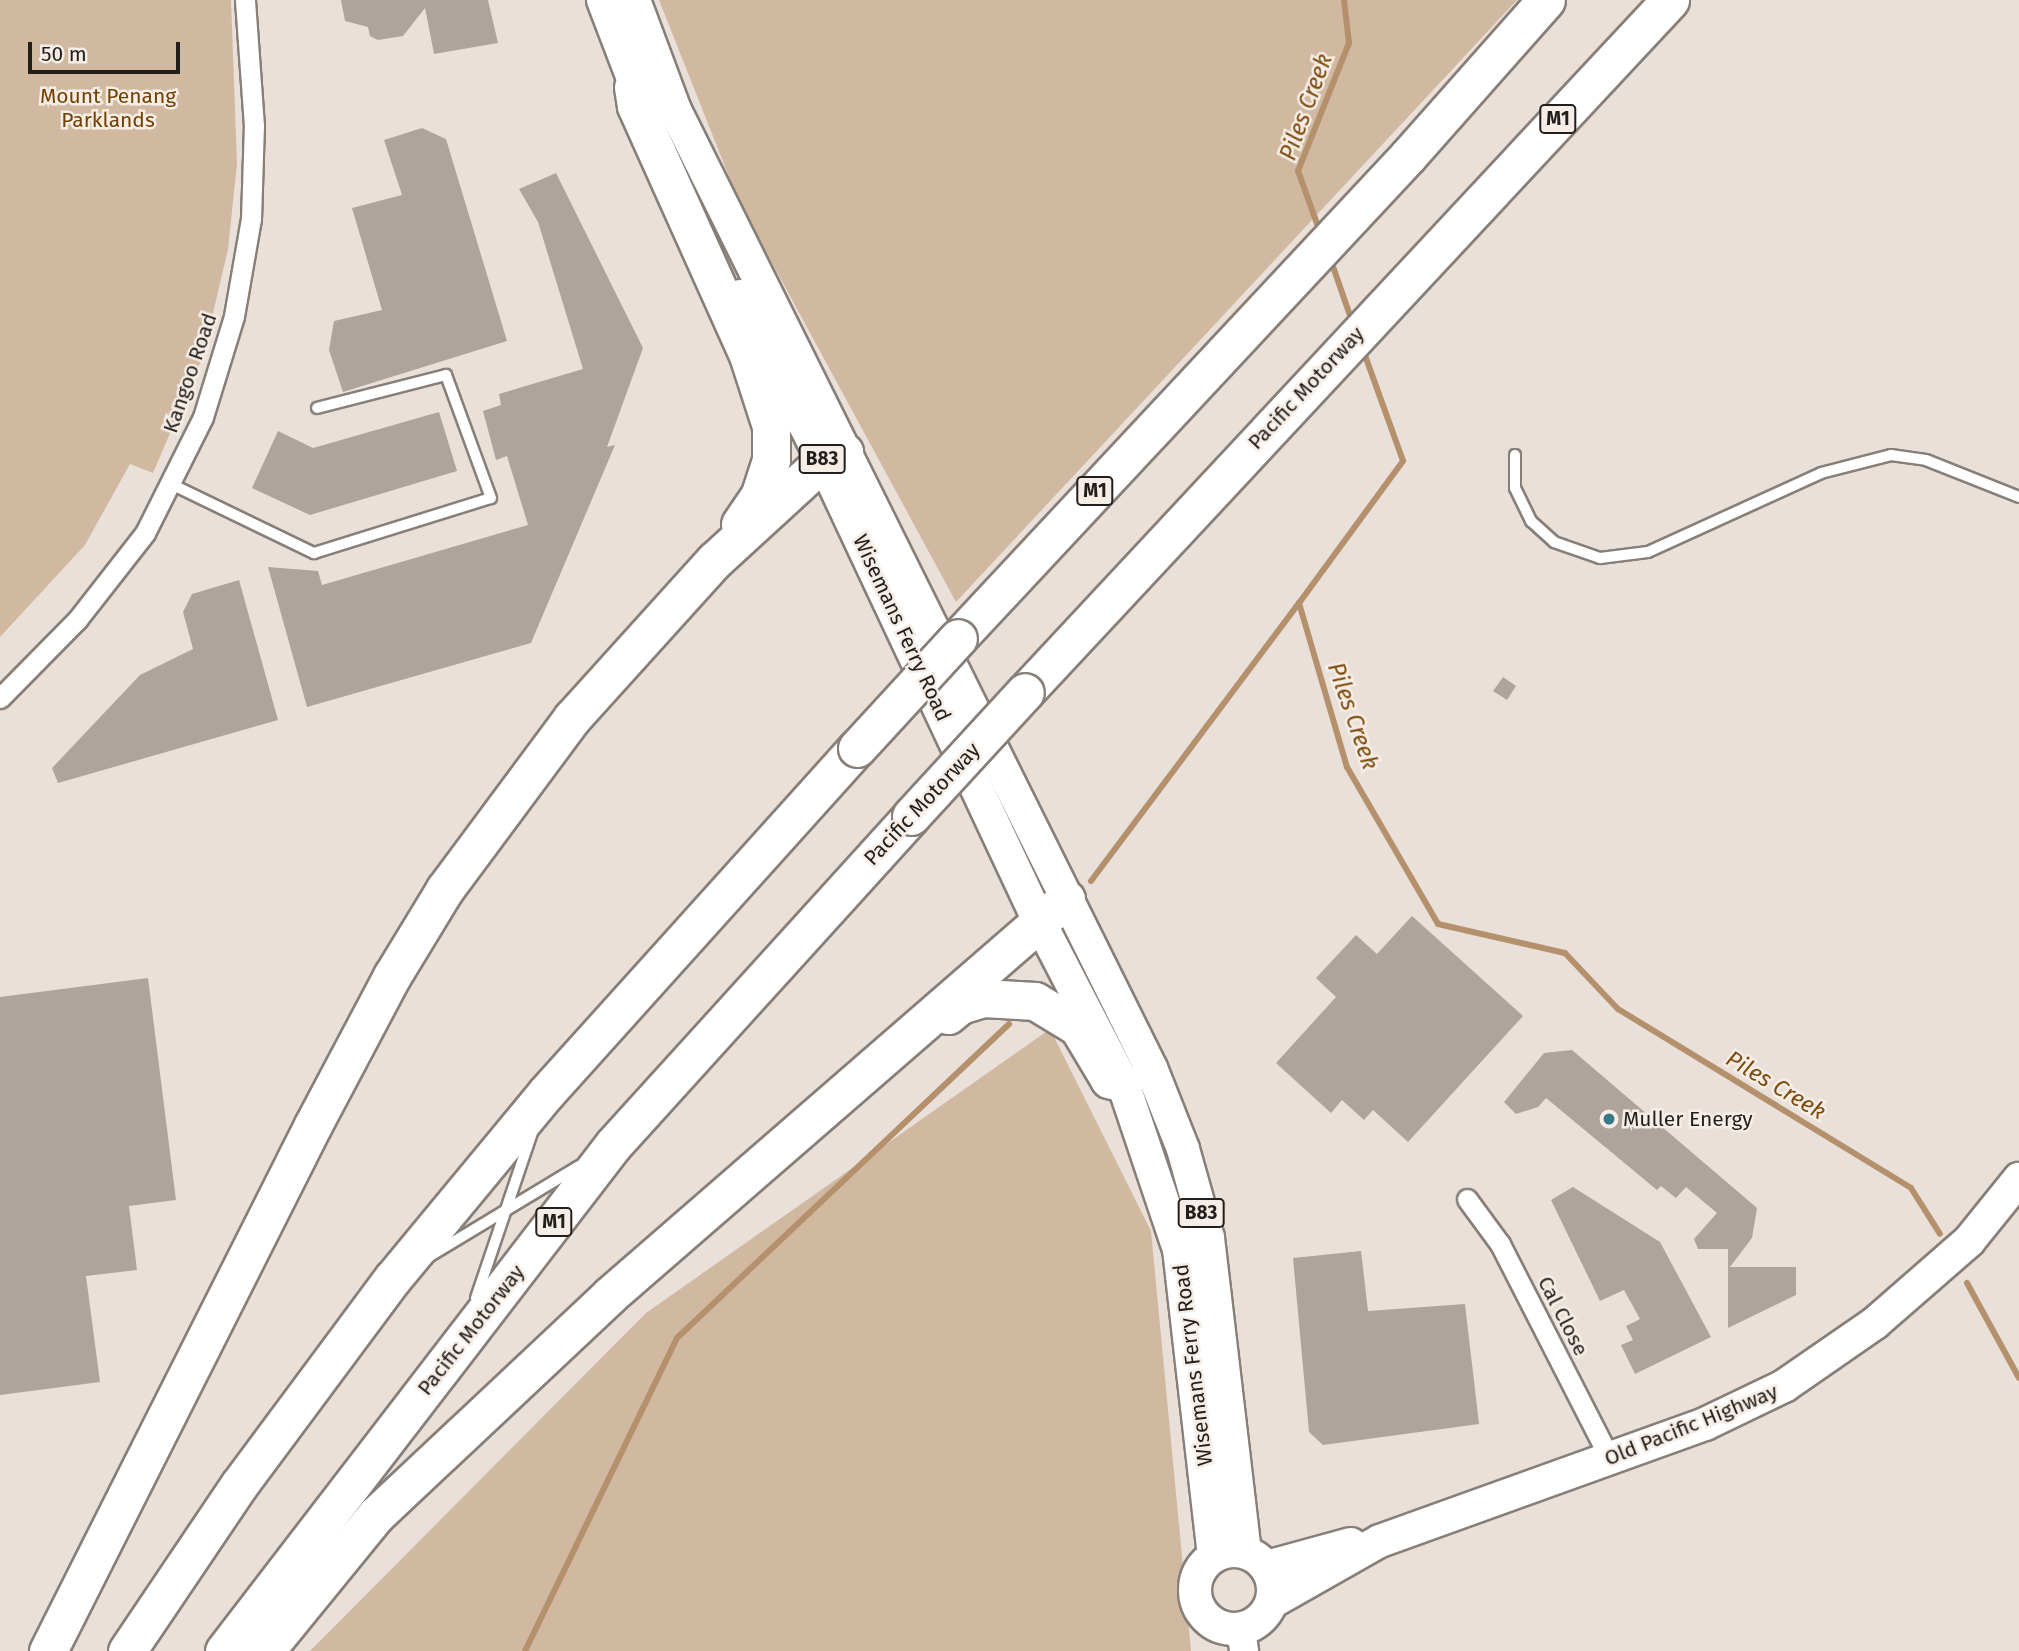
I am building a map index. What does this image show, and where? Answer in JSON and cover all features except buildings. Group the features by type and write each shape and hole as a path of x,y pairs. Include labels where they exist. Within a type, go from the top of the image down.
{"highway":[{"name":"M1","path":"127,1651 239,1485 393,1278 546,1093 958,638 1408,156 1546,0"},
{"name":"Pacific Motorway","path":"224,1651 613,1144 1272,423 1670,0"},
{"path":"633,87 636,106 748,355 771,426 771,460 759,496 714,552 714,561"},
{"path":"48,1651 392,976 445,889 572,718 714,561 834,457"},
{"path":"265,1651 376,1515 610,1295 1053,910"},
{"path":"890,1053 900,1055 960,1005 1010,996 1035,1000 1066,1016 1078,1027 1109,1080 1124,1083"}],"main road":[{"name":"Wisemans Ferry Road","path":"603,0 633,87 834,457"},
{"name":"Wisemans Ferry Road","path":"634,0 675,110 834,457 1053,910 1124,1083 1179,1249 1242,1558"},
{"name":"Wisemans Ferry Road","path":"1053,910 1151,1068 1183,1149 1208,1238 1242,1558"},
{"name":"Old Pacific Highway","path":"1272,1602 1380,1541 1705,1423 1784,1387 1875,1323 1969,1241 2019,1180"},
{"name":"Old Pacific Highway","path":"1242,1558 1380,1541"},
{"name":"B83","path":"1242,1558 1274,1584 1272,1602"},
{"path":"1242,1558 1201,1568 1195,1585 1197,1604 1207,1619 1242,1640 1272,1602"}],"street":[{"name":"Kangoo Road","path":"0,698 77,620 145,533 202,417 223,358 251,219 254,126 245,0"},
{"name":"Cal Close","path":"1467,1199 1500,1244 1610,1459"}],"lane":[{"path":"171,484 314,554 491,498 446,375 317,408"},
{"path":"1515,454 1515,488 1531,521 1554,542 1600,558 1648,552 1821,473 1891,455 1926,460 2019,497"},
{"path":"461,1342 546,1093"},
{"path":"393,1278 613,1144"}],"green space":[{"name":"Mount Penang Parklands","path":"0,0 231,0 237,164 228,249 203,356 153,473 130,464 85,545 0,637"},
{"path":"659,0 1517,0 956,602 739,202"},
{"path":"1050,1029 1151,1231 1191,1651 310,1651 646,1313"}],"waterway":[{"name":"Piles Creek","path":"1320,232 1298,171 1349,43 1344,0"},
{"name":"Piles Creek","path":"1330,258 1352,321"},
{"name":"Piles Creek","path":"1362,347 1403,461 1299,603 1347,767 1438,924 1565,953 1618,1009 1911,1188 1940,1234"},
{"path":"1091,881 1299,603"},
{"path":"525,1651 677,1338 1009,1024"},
{"name":"Piles Creek","path":"1967,1283 2019,1378"}],"place":[{"name":"Muller Energy","path":"1609,1119"}]}
